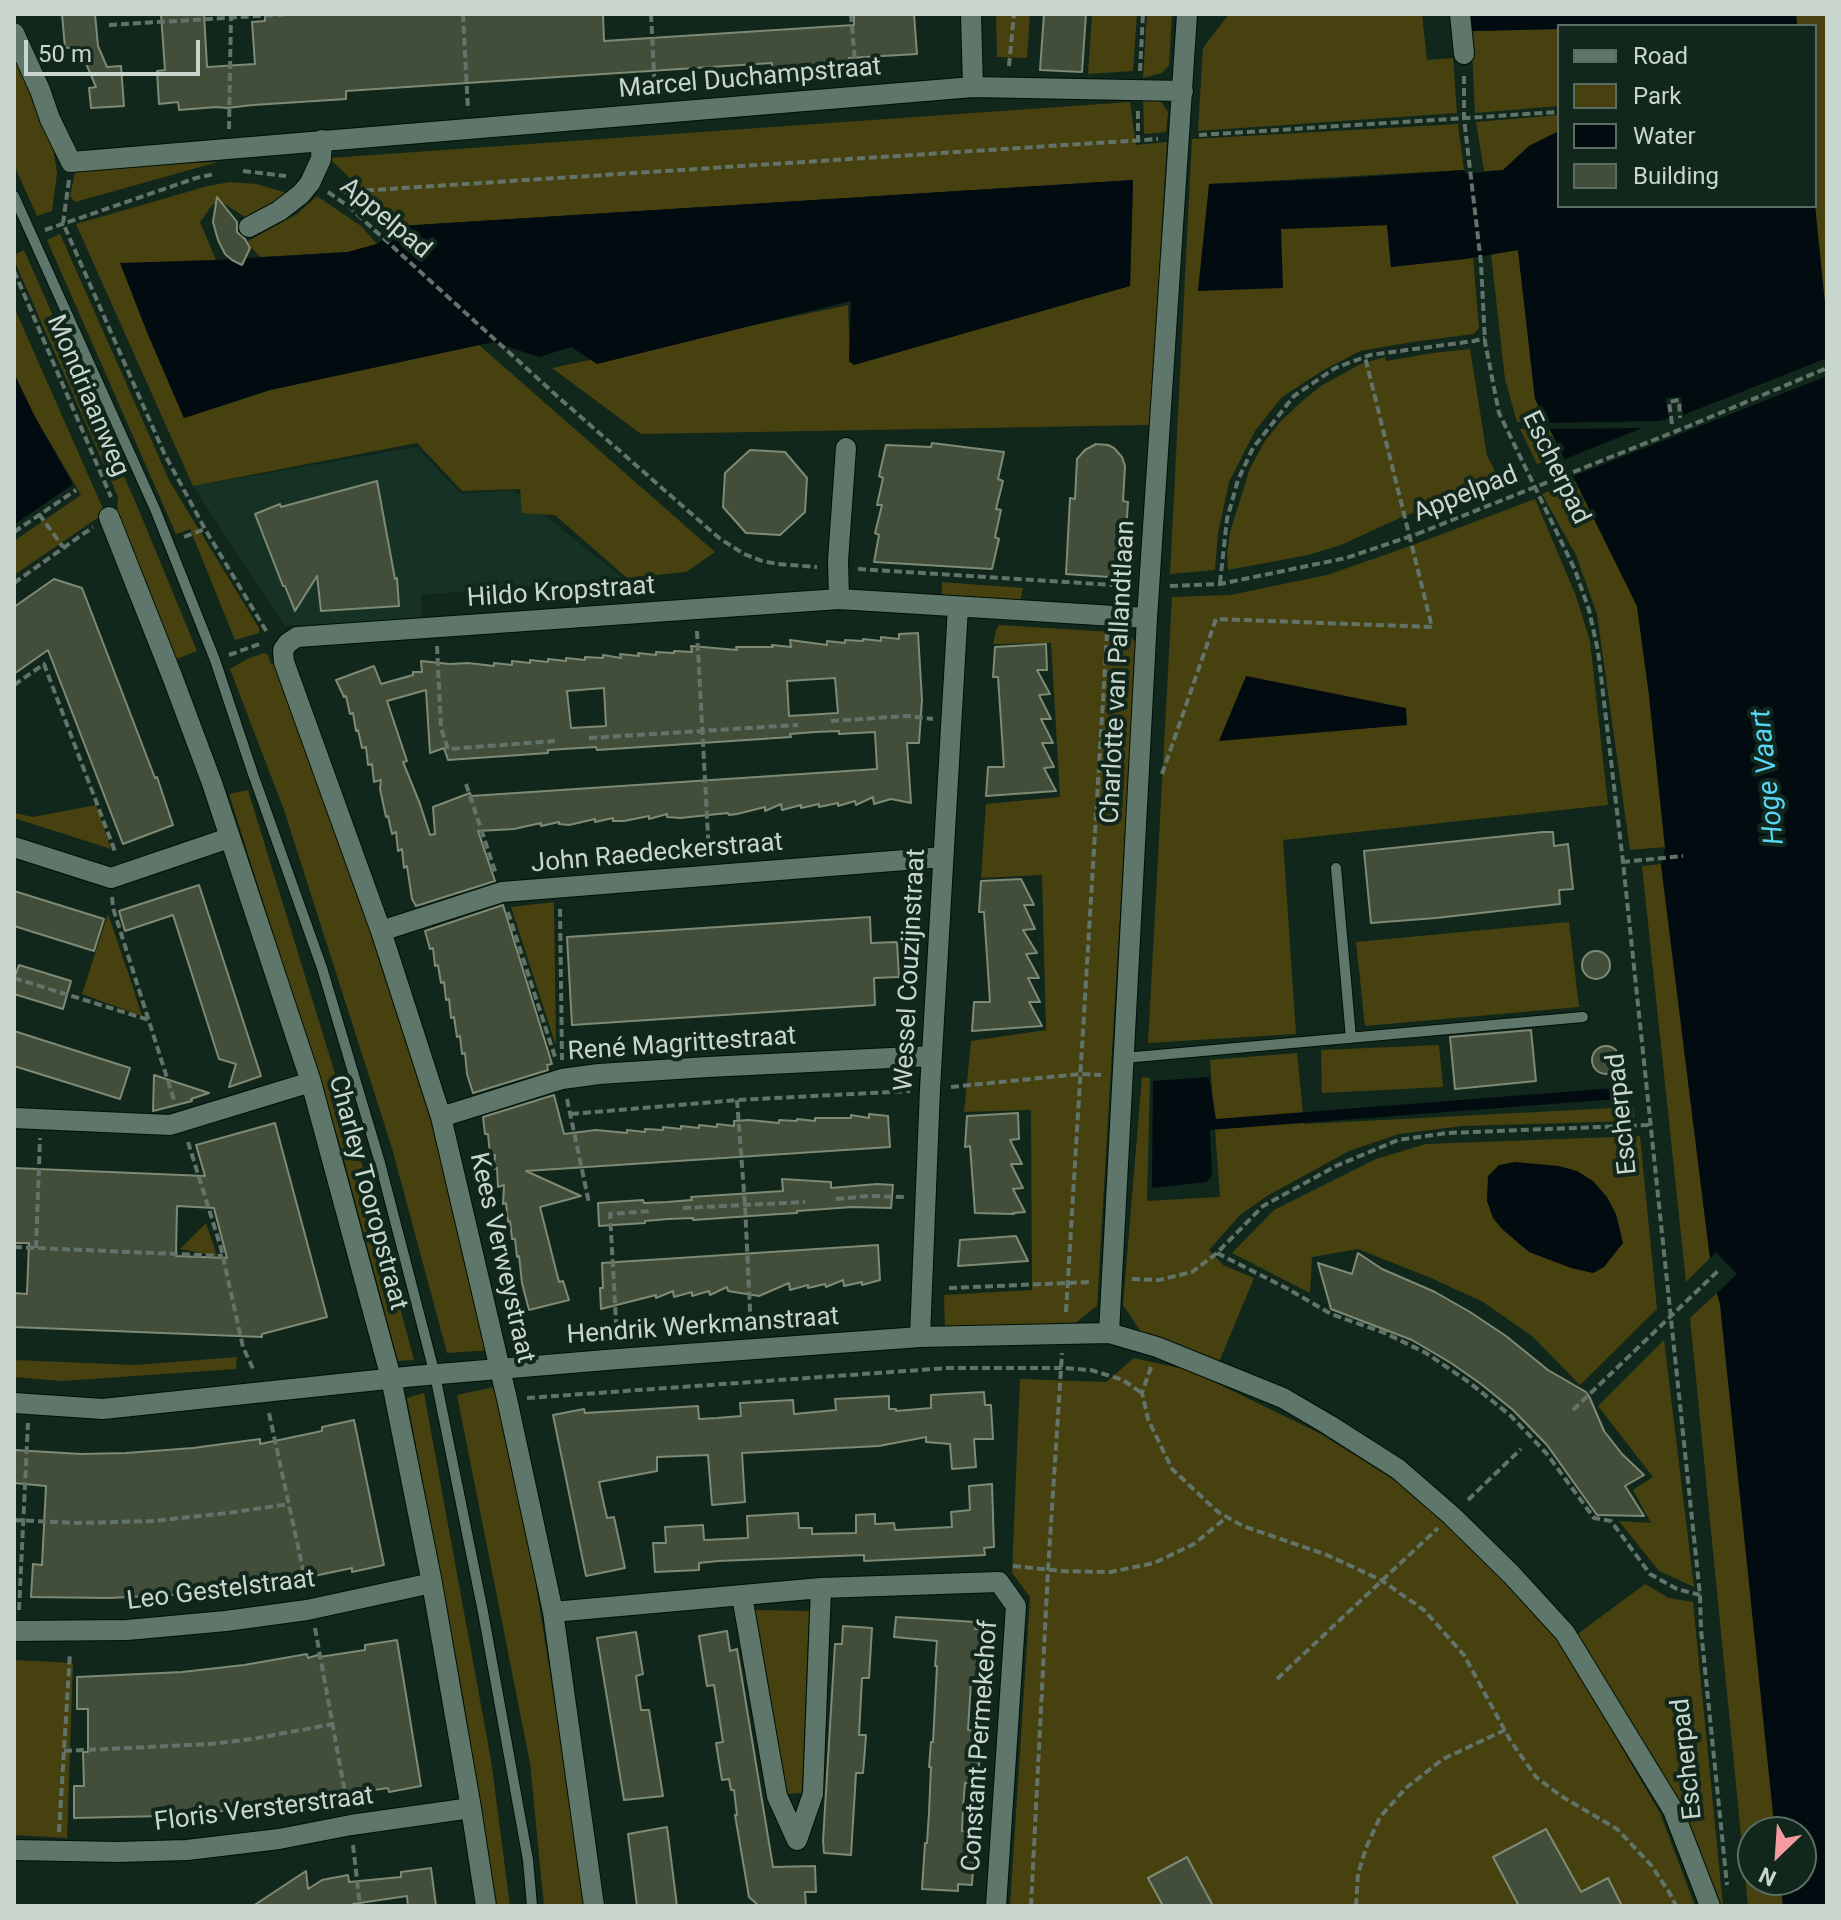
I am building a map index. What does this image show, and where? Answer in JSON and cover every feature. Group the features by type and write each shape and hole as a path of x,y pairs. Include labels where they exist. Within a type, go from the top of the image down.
{"street":[{"path":"971,14 973,87"},
{"name":"Charlotte van Pallandtlaan","path":"1109,1333 1147,618 1187,14"},
{"path":"1460,14 1464,54"},
{"path":"14,33 71,162"},
{"name":"Marcel Duchampstraat","path":"71,162 973,87 1183,91"},
{"path":"249,227 279,211 301,194 321,159 322,140"},
{"path":"839,599 838,568 846,448"},
{"name":"Charley Tooropstraat","path":"109,517 212,783 311,1082 391,1378 432,1583 486,1906"},
{"name":"Hildo Kropstraat","path":"280,642 297,637 839,599 1147,618"},
{"name":"Wessel Couzijnstraat","path":"920,1337 930,1089 958,607"},
{"name":"Kees Verweystraat","path":"280,642 284,662 381,931 441,1117 553,1612 594,1906"},
{"path":"14,847 111,878 229,838"},
{"name":"John Raedeckerstraat","path":"381,931 502,892 943,857"},
{"name":"René Magrittestraat","path":"441,1117 562,1079 599,1074 932,1056"},
{"path":"14,1118 170,1125 311,1082"},
{"name":"Hendrik Werkmanstraat","path":"21,1404 103,1409 391,1378 618,1359 1065,1329 1109,1333 1157,1347 1283,1398 1398,1469 1512,1575 1565,1633 1673,1810 1710,1906"},
{"name":"Constant Permekehof","path":"553,1612 821,1588 999,1582 1016,1606 996,1906"},
{"name":"Leo Gestelstraat","path":"16,1631 127,1630 226,1621 312,1609 432,1583"},
{"path":"742,1596 777,1796 797,1840 813,1794 821,1588"},
{"name":"Floris Versterstraat","path":"14,1850 187,1850 279,1839 471,1808"}],"lane":[{"path":"14,196 155,509 215,660 322,968 380,1163 435,1375 483,1612 528,1860 532,1906"},
{"path":"1336,868 1351,1038"},
{"path":"1123,1067 1351,1038 1583,1017"}],"path":[{"path":"109,25 291,14"},
{"path":"463,14 470,128"},
{"path":"651,14 656,113"},
{"path":"851,14 857,97"},
{"path":"1007,88 1014,14"},
{"path":"229,148 231,16"},
{"name":"Escherpad","path":"1464,54 1464,118 1481,263 1485,338 1499,413 1575,570 1589,610 1598,651 1700,1595 1727,1894"},
{"path":"342,192 1557,112"},
{"name":"Appelpad","path":"229,148 231,171 273,174 310,183 338,198 557,396"},
{"path":"71,162 63,223 164,453 205,529 280,642"},
{"path":"31,235 196,178 219,173"},
{"name":"Mondriaanweg","path":"14,271 114,504 109,517 14,583"},
{"path":"1220,584 1227,519 1238,480 1253,448 1294,396 1335,368 1365,357 1485,338"},
{"path":"1159,784 1216,619 1432,627 1365,357"},
{"name":"Appelpad","path":"1149,587 1220,584 1346,558 1417,534 1827,368"},
{"path":"1672,424 1669,402 1679,400 1680,418"},
{"path":"14,532 76,490"},
{"path":"39,514 63,547"},
{"path":"182,538 205,529"},
{"path":"696,609 711,875"},
{"name":"Charlotte van Pallandtlaan","path":"1031,1906 1048,1570 1108,616"},
{"path":"436,628 441,728 448,749 555,741"},
{"path":"14,685 44,664 118,859 111,878 113,908 223,1256 243,1347 264,1393 312,1609 351,1825 360,1906"},
{"path":"831,721 907,716 951,722"},
{"path":"589,738 798,725"},
{"path":"466,784 562,1079 589,1203"},
{"path":"1621,862 1683,856"},
{"path":"560,889 562,1079"},
{"path":"14,978 149,1020"},
{"path":"571,1114 737,1100 930,1089 1123,1067"},
{"path":"737,1100 752,1349"},
{"path":"36,1248 40,1119"},
{"path":"949,1288 1068,1284 1122,1278 1159,1280 1192,1272 1217,1253 1263,1206 1336,1166 1398,1140 1447,1133 1650,1125"},
{"path":"836,1199 869,1196 926,1198"},
{"path":"683,1208 805,1202"},
{"path":"618,1359 610,1214 651,1211"},
{"path":"14,1247 223,1256"},
{"path":"1217,1253 1331,1314 1385,1333 1426,1353 1470,1383 1511,1416 1547,1454 1594,1518 1611,1521 1650,1574 1677,1589 1700,1595"},
{"path":"1573,1410 1720,1269"},
{"path":"1157,1347 1142,1393 1148,1419 1172,1469 1218,1512 1243,1526 1327,1555 1381,1580 1424,1610 1464,1655 1505,1730 1536,1777 1561,1796 1617,1829 1651,1865 1676,1906"},
{"path":"507,1399 948,1368 1091,1370 1123,1380 1142,1393"},
{"path":"16,1631 23,1521 21,1404"},
{"path":"1277,1679 1521,1449"},
{"path":"14,1520 77,1523 153,1521 289,1504"},
{"path":"999,1582 1003,1564 1048,1570 1111,1572 1154,1563 1194,1544 1227,1517"},
{"path":"57,1850 71,1630"},
{"path":"64,1751 210,1744 333,1724"},
{"path":"1356,1906 1358,1874 1380,1817 1406,1788 1443,1759 1505,1730"}],"shaded area":[{"path":"417,447 461,494 513,490 624,579 421,595 422,620 285,626 193,486"}],"green space":[{"path":"996,14 1030,14 1027,58 997,57"},
{"path":"1092,14 1137,14 1133,71 1088,74"},
{"path":"1147,14 1172,14 1169,65 1162,73 1143,78"},
{"path":"1229,14 1422,14 1427,60 1453,58 1457,113 1198,131 1203,48"},
{"path":"1796,14 1827,14 1827,324 1815,208 1817,24 1797,24"},
{"path":"1557,29 1557,106 1475,113 1471,31"},
{"path":"14,44 51,135 57,173 52,211 37,216 14,165"},
{"path":"1143,97 1155,97 1168,112 1166,132 1144,134"},
{"path":"1130,102 1136,145 1167,142 1150,425 641,434 552,368 848,305 850,361 1130,286 1133,180 400,226 329,158"},
{"path":"1557,115 1557,132 1529,146 1503,170 1484,171 1476,122"},
{"path":"1458,124 1464,170 1209,184 1281,229 1387,225 1391,267 1473,257 1479,328 1474,334 1360,351 1282,397 1255,431 1229,482 1218,533 1215,570 1170,574 1192,139"},
{"path":"218,162 75,202 70,196 76,168"},
{"path":"230,182 256,184 291,194 248,219 225,204 213,204 200,222 216,260 121,264 184,418 270,390 479,345 715,552 686,572 627,578 555,515 522,513 520,489 462,491 417,443 193,486 76,224"},
{"path":"317,196 361,226 377,244 348,252 260,257 246,242 297,214"},
{"path":"60,234 170,482 259,628 259,633 235,640 190,529 176,534 47,240"},
{"path":"24,250 138,508 197,651 174,660 117,512 118,497 14,260 14,255"},
{"path":"1518,250 1535,398 1546,422 1517,422 1505,379 1491,254"},
{"path":"14,307 105,513 14,575 14,541 81,495 17,383 14,373"},
{"path":"1470,349 1487,456 1500,480 1477,486 1341,545 1308,555 1228,570 1230,532 1250,468 1265,441 1300,403 1322,385 1361,364 1385,357 1386,361"},
{"path":"1520,429 1550,430 1562,456 1537,464"},
{"path":"1575,481 1637,606 1665,847 1630,850 1597,614 1576,555 1542,494"},
{"path":"1535,499 1576,596 1590,641 1608,805 1283,840 1296,1034 1148,1043 1172,597 1230,595 1327,575"},
{"path":"942,582 1023,588 1020,602 942,597"},
{"path":"999,625 1128,633 1136,643 1097,1306 1069,1328 945,1331 944,1295 1032,1290 1031,1110 964,1112 971,1041 1046,1030 1042,875 981,878 986,804 1060,797 1051,643 993,644"},
{"path":"264,653 271,664 277,663 431,1107 493,1350 447,1353 392,1148 284,810 230,669"},
{"path":"248,790 356,1142 414,1360 398,1361 340,1145 229,794"},
{"path":"96,805 111,849 14,818 14,813 33,817"},
{"path":"1661,864 1710,1258 1686,1282 1642,866"},
{"path":"554,902 556,1046 511,907"},
{"path":"108,914 130,978 142,1016 82,994"},
{"path":"1569,922 1579,1007 1365,1026 1356,942"},
{"path":"1439,1045 1443,1087 1322,1093 1321,1050"},
{"path":"1297,1053 1304,1124 1634,1107 1634,1121 1462,1126 1399,1134 1349,1151 1267,1196 1240,1215 1209,1250 1223,1265 1254,1278 1219,1362 1175,1343 1143,1335 1123,1305 1142,1077 1150,1078 1147,1201 1220,1197 1210,1060"},
{"path":"1640,1136 1657,1309 1580,1385 1532,1336 1483,1302 1358,1249 1312,1257 1310,1293 1232,1253 1274,1210 1376,1159 1426,1144"},
{"path":"206,1223 217,1256 180,1249"},
{"path":"1717,1293 1773,1816 1739,1816 1690,1318"},
{"path":"1664,1340 1694,1587 1659,1571 1619,1521 1651,1523 1633,1490 1653,1477 1598,1406"},
{"path":"237,1357 236,1369 62,1381 14,1377 14,1360 135,1365"},
{"path":"1134,1358 1192,1371 1321,1434 1402,1485 1492,1566 1560,1642 1660,1813 1695,1906 1010,1906 1030,1597 1012,1573 1020,1379 1106,1382"},
{"path":"504,1385 586,1906 544,1906 530,1763 457,1395"},
{"path":"424,1393 491,1760 510,1906 494,1906 464,1702 407,1398"},
{"path":"1645,1584 1669,1598 1693,1602 1723,1906 1718,1906 1575,1636"},
{"path":"755,1610 809,1611 802,1793 784,1794"},
{"path":"14,1660 73,1663 67,1838 14,1835"},
{"path":"1747,1896 1782,1896 1783,1906 1748,1906"}],"water":[{"path":"1469,14 1796,14 1797,24 1557,24 1557,29 1471,31"},
{"name":"Hoge Vaart","path":"1557,132 1557,208 1815,208 1827,324 1827,1906 1783,1906 1782,1896 1817,1896 1817,1816 1773,1816 1717,1293 1737,1274 1716,1252 1710,1258 1661,864 1665,847 1637,606 1535,399 1518,250 1391,267 1387,225 1281,229 1283,288 1198,291 1209,184 1503,170 1529,146"},
{"path":"1133,180 1130,286 854,365 849,361 851,301 597,364 571,347 539,357 493,342 270,390 184,418 120,263 348,252 377,244 400,226"},
{"path":"14,373 73,484 14,525"},
{"path":"1246,676 1406,708 1407,725 1219,741"},
{"path":"1209,1077 1216,1119 1628,1087 1630,1098 1210,1130 1212,1175 1207,1182 1152,1188 1153,1081"},
{"path":"1515,1162 1577,1171 1593,1181 1607,1197 1616,1214 1623,1243 1604,1267 1593,1273 1571,1268 1529,1252 1502,1229 1493,1218 1487,1201 1488,1176 1499,1165"}],"pier":[{"path":"1827,358 1827,376 1569,478 1560,461 1642,428 1547,429 1545,423 1659,421 1669,418 1666,398 1681,397 1683,415"}],"building":[{"path":"62,14 95,14 98,46 107,67 121,66 124,106 91,108 89,88 96,87 79,47 65,48"},
{"path":"161,14 204,14 207,67 255,64 252,22 265,21 265,14 603,14 604,41 854,25 854,14 914,14 917,54 849,58 850,65 772,71 772,63 346,91 346,99 179,110 178,102 159,104 157,71 165,70"},
{"path":"1044,14 1086,14 1082,72 1040,70"},
{"path":"217,197 237,222 237,232 250,248 242,265 225,254 218,240 213,222"},
{"path":"932,443 1004,452 998,479 1003,481 996,509 1001,510 995,537 999,539 992,569 874,562 879,535 875,533 882,505 877,505 883,478 879,476 886,445 931,447"},
{"path":"1096,444 1114,448 1125,466 1123,501 1128,502 1123,578 1066,574 1070,498 1075,499 1077,459"},
{"path":"750,450 785,452 807,478 805,512 780,535 746,533 723,507 725,473"},
{"path":"377,481 397,578 399,606 321,611 317,576 295,611 255,514 280,504 281,507"},
{"path":"54,579 82,588 173,825 123,844 48,650 14,674 14,607"},
{"path":"918,633 922,700 919,743 907,743 911,803 891,799 874,804 873,797 856,805 855,801 838,806 838,803 819,807 819,804 801,808 801,805 782,810 781,804 765,811 765,807 729,815 680,818 667,817 667,814 649,819 649,816 595,822 595,819 569,825 559,822 541,826 541,823 514,829 478,831 495,881 416,906 407,866 404,868 402,849 398,851 396,832 392,834 386,817 381,780 374,782 366,747 362,748 353,713 350,714 346,696 336,680 374,666 381,684 413,675 413,672 422,672 421,661 512,665 512,661 530,663 530,660 548,662 548,659 566,661 566,658 585,660 585,657 603,658 603,655 621,658 620,654 639,656 638,653 692,652 691,646 737,650 736,647 791,647 790,640 827,645 827,641 881,641 881,637 899,639 899,634","holes":["835,678 838,713 789,716 787,681","604,688 606,726 571,728 567,691","426,690 430,753 444,748 448,760 548,753 548,750 596,747 597,750 839,731 839,734 875,732 877,769 471,796 470,793 433,807 435,834 430,835 403,762 407,761 387,701"]},
{"path":"1046,644 1047,670 1037,670 1050,694 1039,695 1051,719 1041,719 1053,743 1042,743 1054,767 1044,768 1056,791 986,796 988,767 1004,767 998,677 993,677 995,647"},
{"path":"1553,832 1554,846 1568,844 1573,889 1559,890 1560,904 1371,923 1364,851"},
{"path":"1021,879 1034,905 1024,905 1035,929 1023,930 1037,953 1026,954 1039,978 1028,978 1040,1002 1029,1002 1042,1026 972,1031 974,1002 990,1002 984,912 979,912 981,881"},
{"path":"199,885 261,1076 229,1087 236,1064 219,1059 173,915 125,931 119,911"},
{"path":"14,891 104,919 94,951 14,926"},
{"path":"503,905 552,1064 547,1065 548,1070 473,1093 465,1053 462,1054 454,1017 451,1018 449,999 446,1000 444,982 441,983 433,948 430,949 425,931"},
{"path":"870,917 871,943 897,942 899,977 874,978 875,1005 572,1025 567,937"},
{"path":"1596,951 1606,955 1610,965 1606,975 1596,979 1586,975 1582,965 1586,955"},
{"path":"19,965 71,981 63,1009 14,994 14,979"},
{"path":"1531,1030 1536,1081 1455,1089 1450,1037"},
{"path":"14,1031 130,1068 120,1099 14,1066"},
{"path":"1606,1046 1616,1050 1620,1060 1616,1070 1606,1074 1596,1070 1592,1060 1596,1050"},
{"path":"154,1075 209,1093 192,1101 153,1111"},
{"path":"554,1095 564,1134 596,1130 645,1132 645,1129 663,1130 663,1127 717,1127 717,1124 734,1126 734,1121 749,1120 779,1123 779,1120 851,1118 851,1115 869,1118 869,1114 888,1116 890,1147 526,1171 581,1196 540,1207 559,1282 563,1281 569,1300 529,1310 515,1239 512,1239 506,1203 503,1204 504,1185 498,1187 495,1155 490,1155 483,1117"},
{"path":"1018,1113 1019,1139 1010,1140 1022,1164 1011,1164 1023,1188 1013,1189 1025,1212 975,1213 970,1146 965,1147 967,1116"},
{"path":"275,1123 327,1317 262,1334 262,1337 14,1327 14,1293 27,1294 29,1243 14,1243 14,1168 205,1176 196,1145","holes":["177,1206 214,1208 227,1258 176,1256"]},
{"path":"782,1179 831,1182 831,1188 893,1185 891,1208 852,1207 599,1226 598,1203 667,1202 692,1200 691,1197 783,1191"},
{"path":"1016,1236 1028,1261 958,1266 960,1240"},
{"path":"878,1245 880,1280 862,1285 862,1282 844,1286 843,1280 826,1287 825,1284 808,1288 808,1285 790,1290 789,1283 759,1296 728,1291 727,1287 710,1295 709,1291 674,1297 673,1291 656,1298 656,1295 601,1309 602,1263"},
{"path":"1358,1253 1382,1269 1435,1292 1470,1312 1548,1370 1586,1392 1604,1431 1644,1475 1625,1486 1644,1516 1597,1515 1547,1445 1513,1410 1481,1384 1412,1340 1331,1309 1318,1263 1352,1274"},
{"path":"984,1392 985,1405 991,1405 993,1439 974,1439 976,1467 952,1469 950,1444 926,1442 926,1437 879,1446 742,1453 745,1502 712,1505 708,1455 657,1457 657,1471 599,1482 607,1518 614,1517 625,1568 586,1576 553,1415 584,1409 585,1413 698,1406 699,1419 717,1418 741,1416 740,1403 793,1400 794,1414 836,1410 835,1399 889,1396 889,1409 896,1411 931,1408 931,1395"},
{"path":"354,1420 384,1565 352,1572 352,1568 309,1577 172,1595 31,1597 33,1564 42,1565 46,1486 14,1483 14,1450 126,1453 260,1439 260,1444 322,1431 322,1427"},
{"path":"992,1484 994,1547 984,1548 985,1555 864,1561 864,1555 718,1561 699,1563 699,1570 655,1572 653,1543 666,1543 665,1527 703,1525 704,1540 748,1538 747,1516 798,1513 799,1528 812,1528 812,1534 856,1533 856,1515 875,1514 875,1524 894,1523 895,1530 952,1527 951,1512 970,1510 969,1486"},
{"path":"896,1617 976,1622 975,1629 987,1629 984,1683 971,1682 968,1730 981,1731 978,1784 965,1783 963,1808 962,1831 975,1832 972,1885 958,1884 958,1891 922,1889 937,1641 894,1637"},
{"path":"843,1626 872,1628 869,1678 862,1678 859,1735 866,1735 863,1773 856,1773 851,1855 824,1853 823,1841 835,1644 842,1644"},
{"path":"727,1631 730,1651 737,1649 773,1867 815,1866 816,1892 805,1892 806,1906 759,1906 749,1897 735,1815 734,1790 731,1790 729,1779 722,1780 719,1762 716,1743 723,1742 714,1685 707,1686 699,1636"},
{"path":"636,1632 643,1674 636,1676 641,1710 649,1710 663,1796 624,1800 597,1638"},
{"path":"397,1640 421,1786 389,1792 388,1788 347,1794 347,1791 215,1812 74,1818 74,1786 84,1786 83,1752 88,1752 88,1709 77,1709 77,1677 182,1672 307,1654 308,1658 319,1657 365,1650 365,1645"},
{"path":"667,1827 677,1906 637,1906 628,1834"},
{"path":"1546,1829 1581,1892 1608,1878 1622,1906 1519,1906 1493,1857"},
{"path":"1187,1857 1213,1906 1163,1906 1148,1878"},
{"path":"431,1868 436,1906 408,1906 407,1896 354,1906 253,1906 306,1871 308,1889 322,1880 348,1875 349,1882 401,1877 401,1872"}]}
